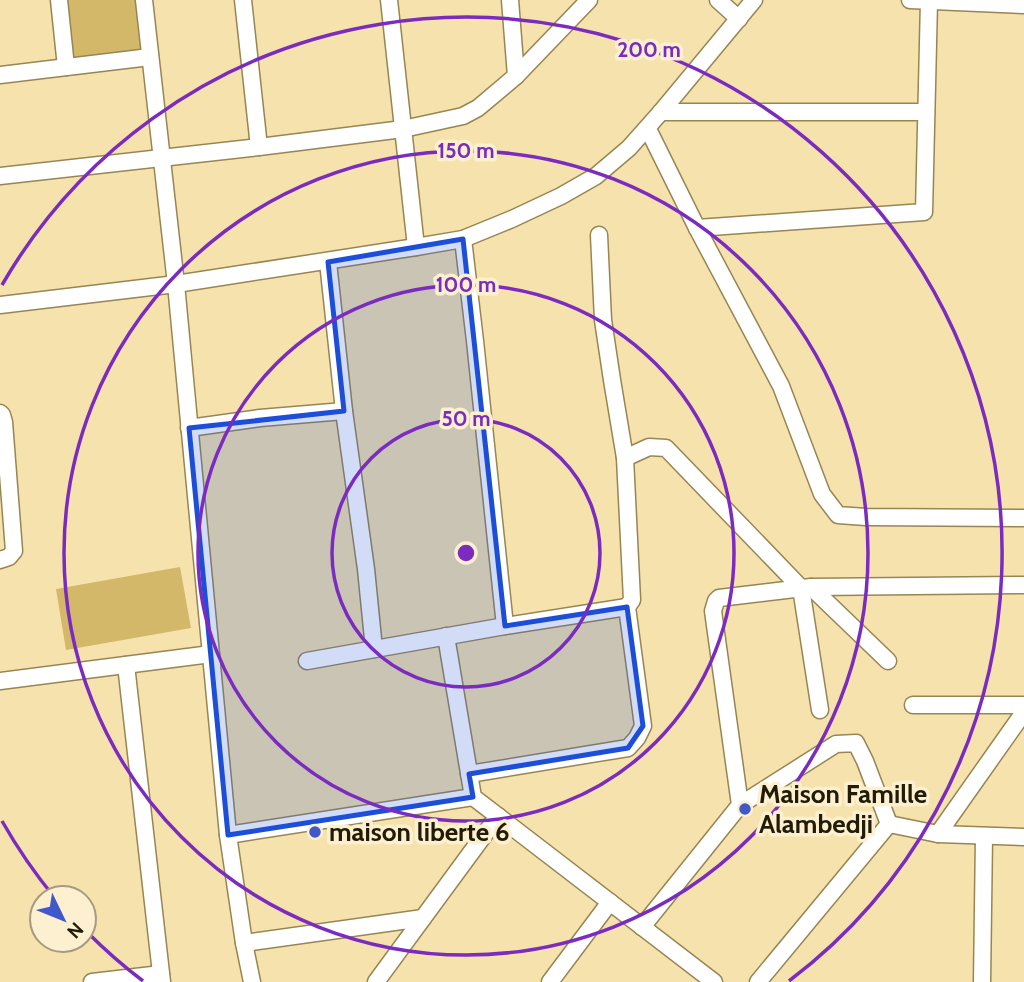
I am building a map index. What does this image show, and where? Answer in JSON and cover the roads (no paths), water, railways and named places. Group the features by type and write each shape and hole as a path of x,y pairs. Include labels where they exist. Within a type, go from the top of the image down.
{"street":[{"path":"59,0 66,67"},
{"path":"144,0 176,284 228,835 252,982"},
{"path":"243,0 258,147"},
{"path":"389,0 416,247"},
{"path":"510,0 516,76"},
{"path":"0,176 403,129 463,116 478,108 516,76 589,0"},
{"path":"718,0 739,19"},
{"path":"0,305 176,284 463,239 538,208 596,176 648,129 754,0"},
{"path":"910,0 1024,5"},
{"path":"697,228 924,212 929,1"},
{"path":"0,75 150,57"},
{"path":"662,112 926,112"},
{"path":"648,129 780,386 822,494 838,514 866,517 1024,518"},
{"path":"470,774 628,747 643,726 627,607 632,600 625,458 603,320 598,235"},
{"path":"463,239 506,626"},
{"path":"328,262 374,649"},
{"path":"189,428 260,418 344,411"},
{"path":"0,413 4,422 14,551 9,557 0,560"},
{"path":"625,458 649,447 666,448 806,587 888,661"},
{"path":"740,805 713,607 719,598 806,587 1024,585"},
{"path":"806,587 820,710"},
{"path":"307,661 627,607"},
{"path":"446,636 473,797 705,979"},
{"path":"0,681 211,654"},
{"path":"92,982 162,978 126,665"},
{"path":"913,705 1024,705"},
{"path":"938,834 1024,712"},
{"path":"642,927 740,805 836,744 856,743 889,824"},
{"path":"228,835 473,797"},
{"path":"376,982 498,816"},
{"path":"889,824 938,834 1024,837"},
{"path":"758,982 889,824"},
{"path":"982,982 984,836"},
{"path":"550,982 610,902"},
{"path":"244,943 423,918"}],"place":[{"name":"Maison Famille Alambedji","path":"745,809"},
{"name":"maison liberte 6","path":"315,832"}]}
